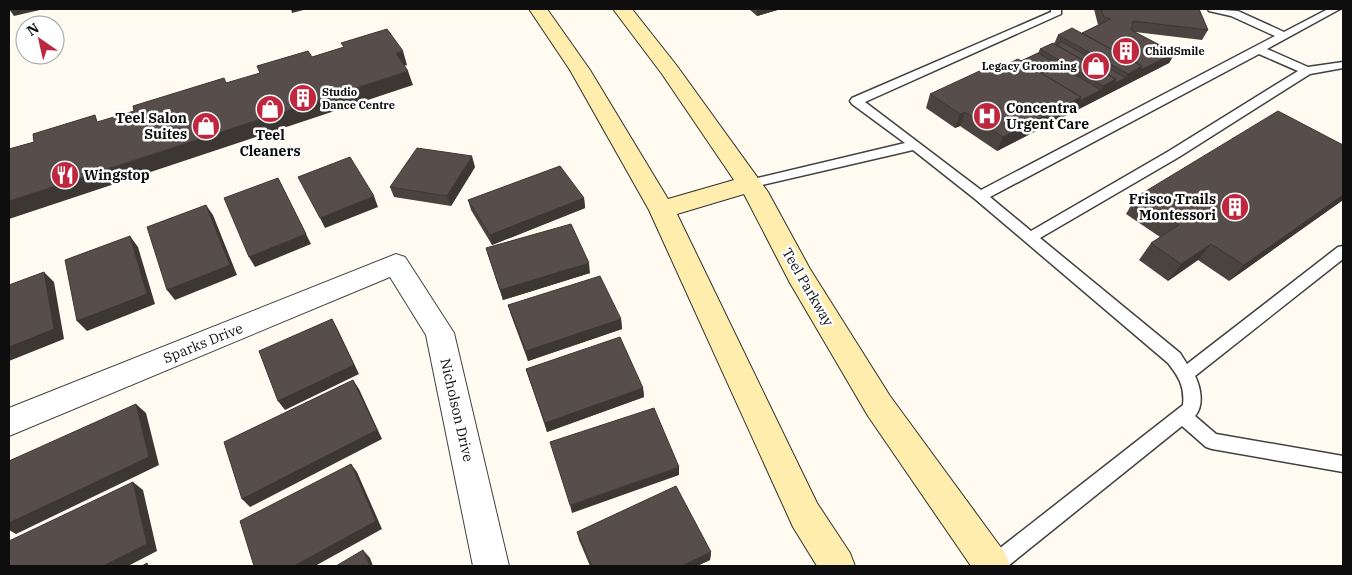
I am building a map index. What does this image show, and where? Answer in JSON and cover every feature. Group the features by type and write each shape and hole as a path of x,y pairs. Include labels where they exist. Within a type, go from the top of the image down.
{"main road":[{"path":"538,9 580,70 662,210 805,515 837,566"},
{"name":"Teel Parkway","path":"622,9 670,70 759,198 800,276 879,406 992,566"},
{"path":"662,210 749,184"}],"street":[{"name":"Sparks Drive","path":"9,422 396,264"},
{"name":"Nicholson Drive","path":"396,264 440,333 491,566"}],"lane":[{"path":"992,566 1191,409 1193,390 1186,374 1168,354 980,196 856,101 1056,14 1056,9"},
{"path":"1213,9 1234,13 1284,36"},
{"path":"980,196 1335,9"},
{"path":"1258,49 1307,71"},
{"path":"1029,238 1174,154 1307,71 1343,65"},
{"path":"749,184 915,146"},
{"path":"1186,374 1343,251"},
{"path":"1182,416 1212,441 1343,464"}],"building":[{"path":"1101,9 1199,9 1208,30 1133,21 1131,30 1175,53 1140,70 1142,66 1082,33 1111,19 1104,17"},
{"path":"1072,28 1142,66 1128,74 1058,35"},
{"path":"387,29 403,51 396,53 408,71 9,201 9,149 34,142 33,134 95,115 97,122 134,111 133,106 224,78 226,83 260,73 257,66 308,51 312,57 344,47 341,43"},
{"path":"1062,42 1126,78 1114,83 1116,79 1056,45"},
{"path":"1053,43 1116,79 1103,86 1040,49"},
{"path":"1038,53 1101,90 1079,101 1081,97 1021,61"},
{"path":"1018,59 1081,97 1003,137 965,112 960,114 930,94 986,68 992,71"},
{"name":"Frisco Trails Montessori","path":"1278,111 1343,145 1343,195 1244,265 1211,244 1181,264 1151,243 1179,225 1136,197"},
{"path":"417,148 472,156 447,196 390,187"},
{"path":"350,157 374,196 320,218 298,177"},
{"path":"560,166 584,198 490,235 468,200"},
{"path":"278,178 306,234 249,257 224,198"},
{"path":"206,205 230,265 167,290 147,227"},
{"path":"571,224 589,263 500,290 486,248"},
{"path":"130,236 147,294 77,321 65,260"},
{"path":"44,272 54,329 9,347 9,285"},
{"path":"600,276 621,319 526,351 508,305"},
{"path":"332,319 354,365 278,401 259,351"},
{"path":"620,337 643,388 545,423 526,369"},
{"path":"353,380 377,430 242,499 224,442"},
{"path":"136,404 149,457 9,523 9,461"},
{"path":"654,408 679,467 570,505 550,442"},
{"path":"351,464 376,521 294,566 254,566 240,521"},
{"path":"133,482 147,544 103,566 9,566 9,541"},
{"path":"676,486 711,552 682,566 592,566 577,532"},
{"path":"363,550 370,566 336,566"}],"place":[{"name":"ChildSmile","path":"1126,51"},
{"name":"Legacy Grooming","path":"1096,66"},
{"name":"Studio Dance Centre","path":"303,98"},
{"name":"Teel Cleaners","path":"270,109"},
{"name":"Concentra Urgent Care","path":"987,116"},
{"name":"Teel Salon Suites","path":"206,126"},
{"name":"Wingstop","path":"65,175"},
{"name":"Frisco Trails Montessori","path":"1235,207"}]}
